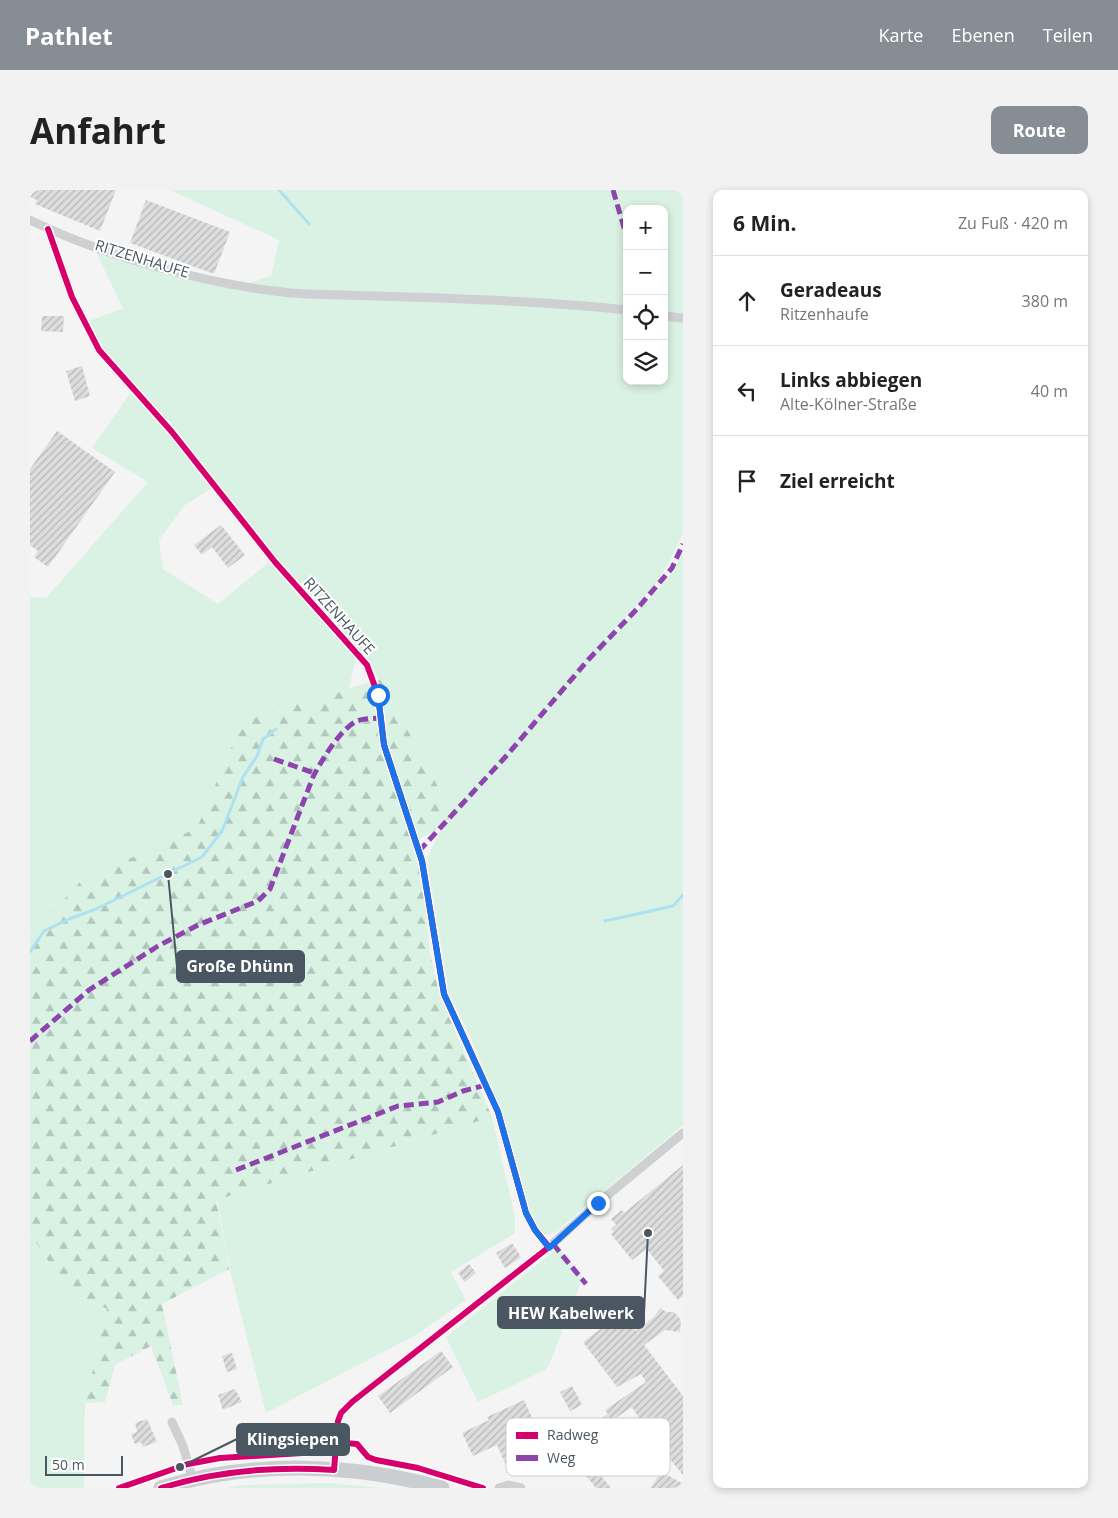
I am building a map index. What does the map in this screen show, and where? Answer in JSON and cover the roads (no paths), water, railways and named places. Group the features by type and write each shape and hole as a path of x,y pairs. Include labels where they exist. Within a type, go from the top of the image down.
{"main road":[{"path":"161,1488 192,1480 240,1472 307,1468 394,1477 442,1488"}],"street":[{"name":"RITZENHAUFE","path":"30,220 48,229 150,264 214,281 290,293 568,304 623,310"},
{"name":"RITZENHAUFE","path":"48,229 72,297 99,350 172,432 275,562 367,665 378,695 384,745 422,861 444,994 498,1112 526,1213 535,1230 549,1248"},
{"path":"668,316 683,318"},
{"path":"334,1470 338,1421 341,1413 352,1402 549,1248 598,1203 683,1132"},
{"path":"172,1422 183,1446 192,1480"},
{"path":"499,1488 508,1485 521,1488"}],"waterway":[{"path":"279,190 309,224"},
{"path":"30,952 44,931 96,909 202,857 222,831 243,777 257,756 263,739 276,729"},
{"path":"605,921 673,906 683,895"}],"place":[{"name":"Große Dhünn","path":"168,874"},
{"name":"HEW Kabelwerk","path":"648,1233"},
{"name":"Klingsiepen","path":"180,1467"}]}
